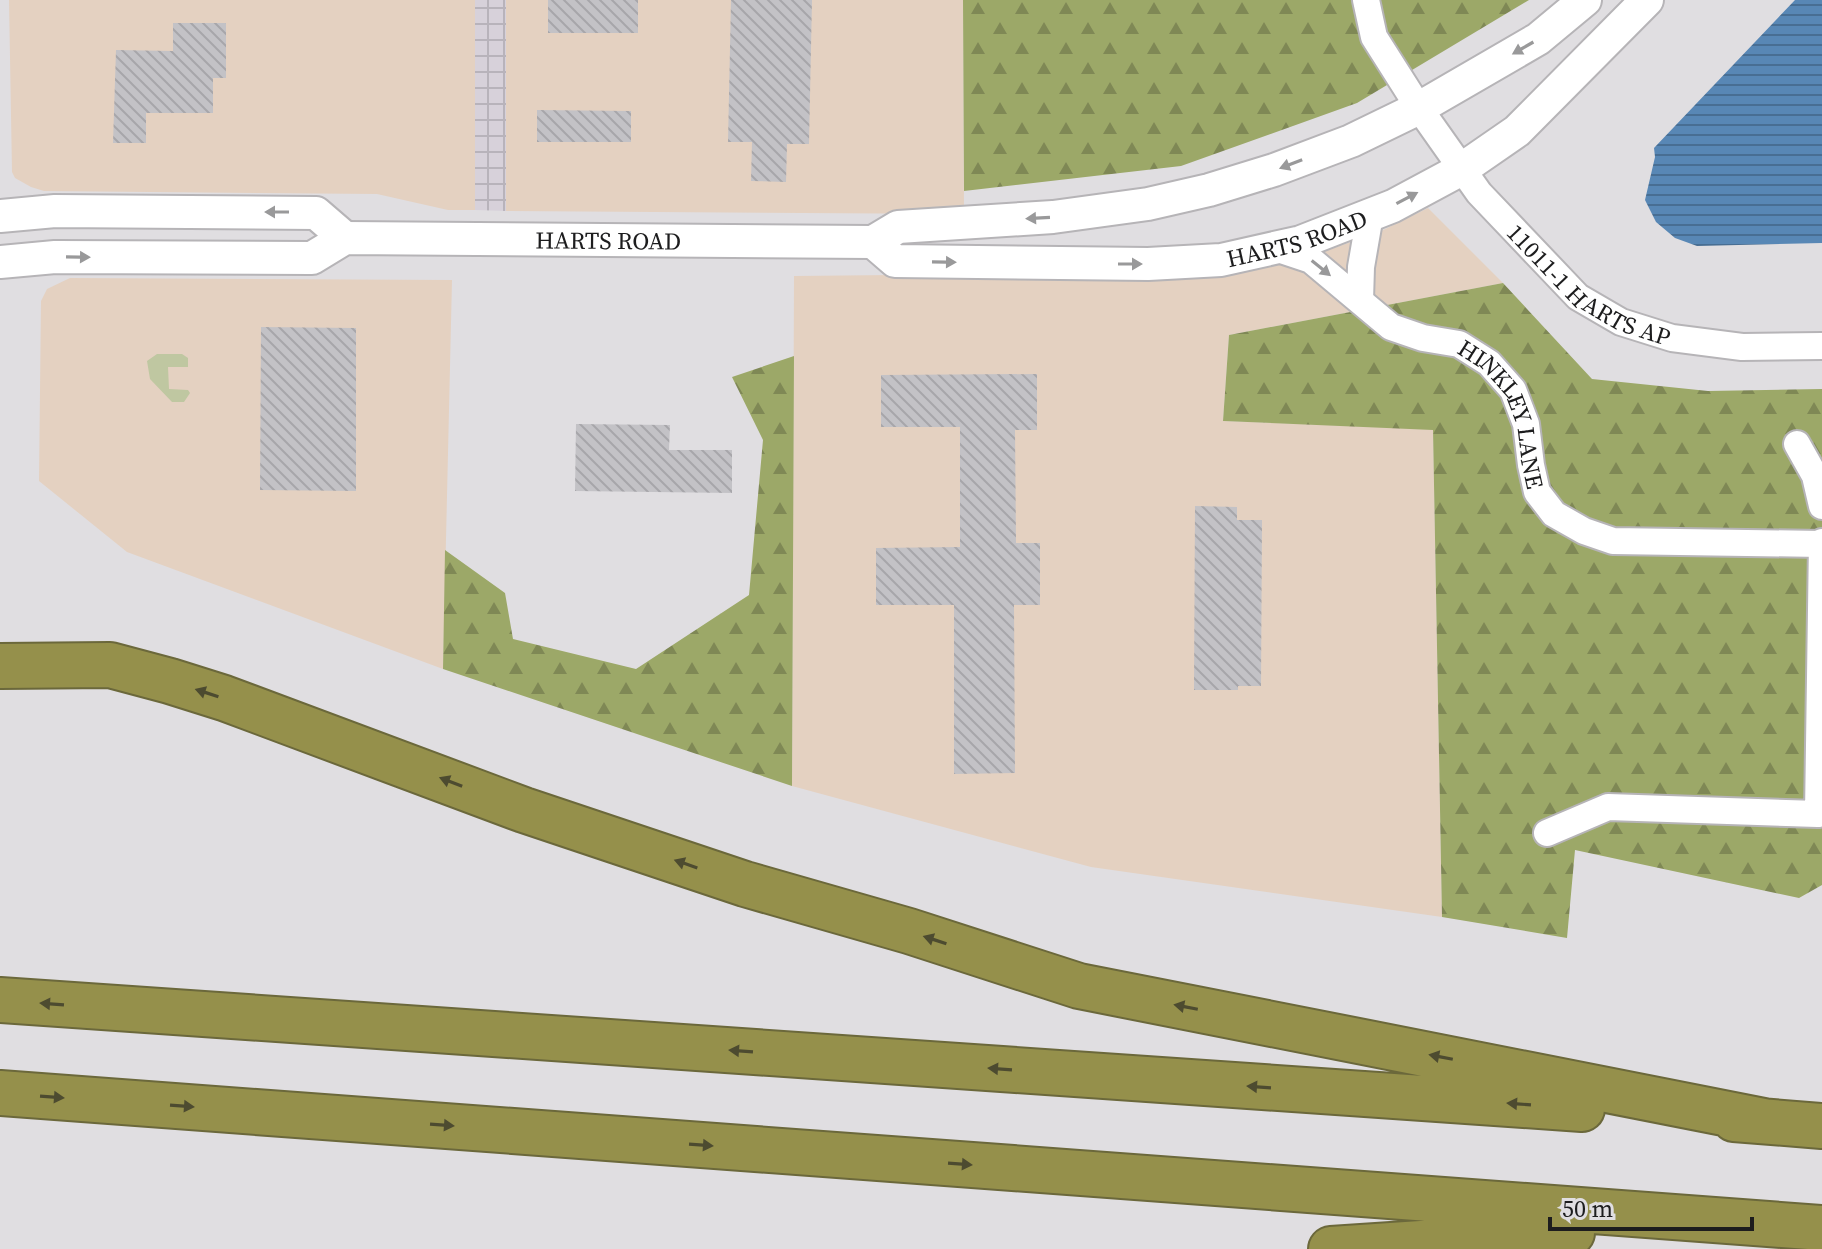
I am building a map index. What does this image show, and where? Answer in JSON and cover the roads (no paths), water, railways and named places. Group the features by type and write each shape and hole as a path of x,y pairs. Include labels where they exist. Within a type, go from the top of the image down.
{"highway":[{"path":"0,666 110,665 170,681 524,810 745,884 909,931 1079,986 1764,1121"},
{"path":"0,1000 1822,1126"},
{"path":"0,1093 1806,1227"},
{"path":"1331,1249 1549,1234 1806,1227"}],"street":[{"name":"11011-1 HARTS AP","path":"1366,0 1374,37 1479,193 1578,297 1621,322 1672,338 1742,347 1822,346"},
{"name":"HARTS ROAD","path":"345,238 873,242 898,227 1053,217 1148,204 1274,170 1351,141 1419,108 1538,39 1585,0"},
{"name":"HARTS ROAD","path":"873,242 895,261 1148,264 1221,260 1301,242 1370,215 1462,169 1517,131 1647,0"},
{"path":"0,216 55,211 316,213 345,238 312,258 55,257 0,262"},
{"path":"1360,300 1361,267 1370,215"},
{"name":"HINKLEY LANE","path":"1275,248 1311,260 1391,327 1423,338 1459,344 1489,363 1513,390 1526,424 1537,492 1554,514 1584,531 1613,541 1822,543"},
{"path":"1797,444 1815,476 1822,506"},
{"path":"1547,833 1608,807 1818,814 1822,543"}],"water":[{"path":"1795,0 1822,0 1822,243 1697,246 1675,238 1656,222 1645,200 1655,157 1654,148"}]}
